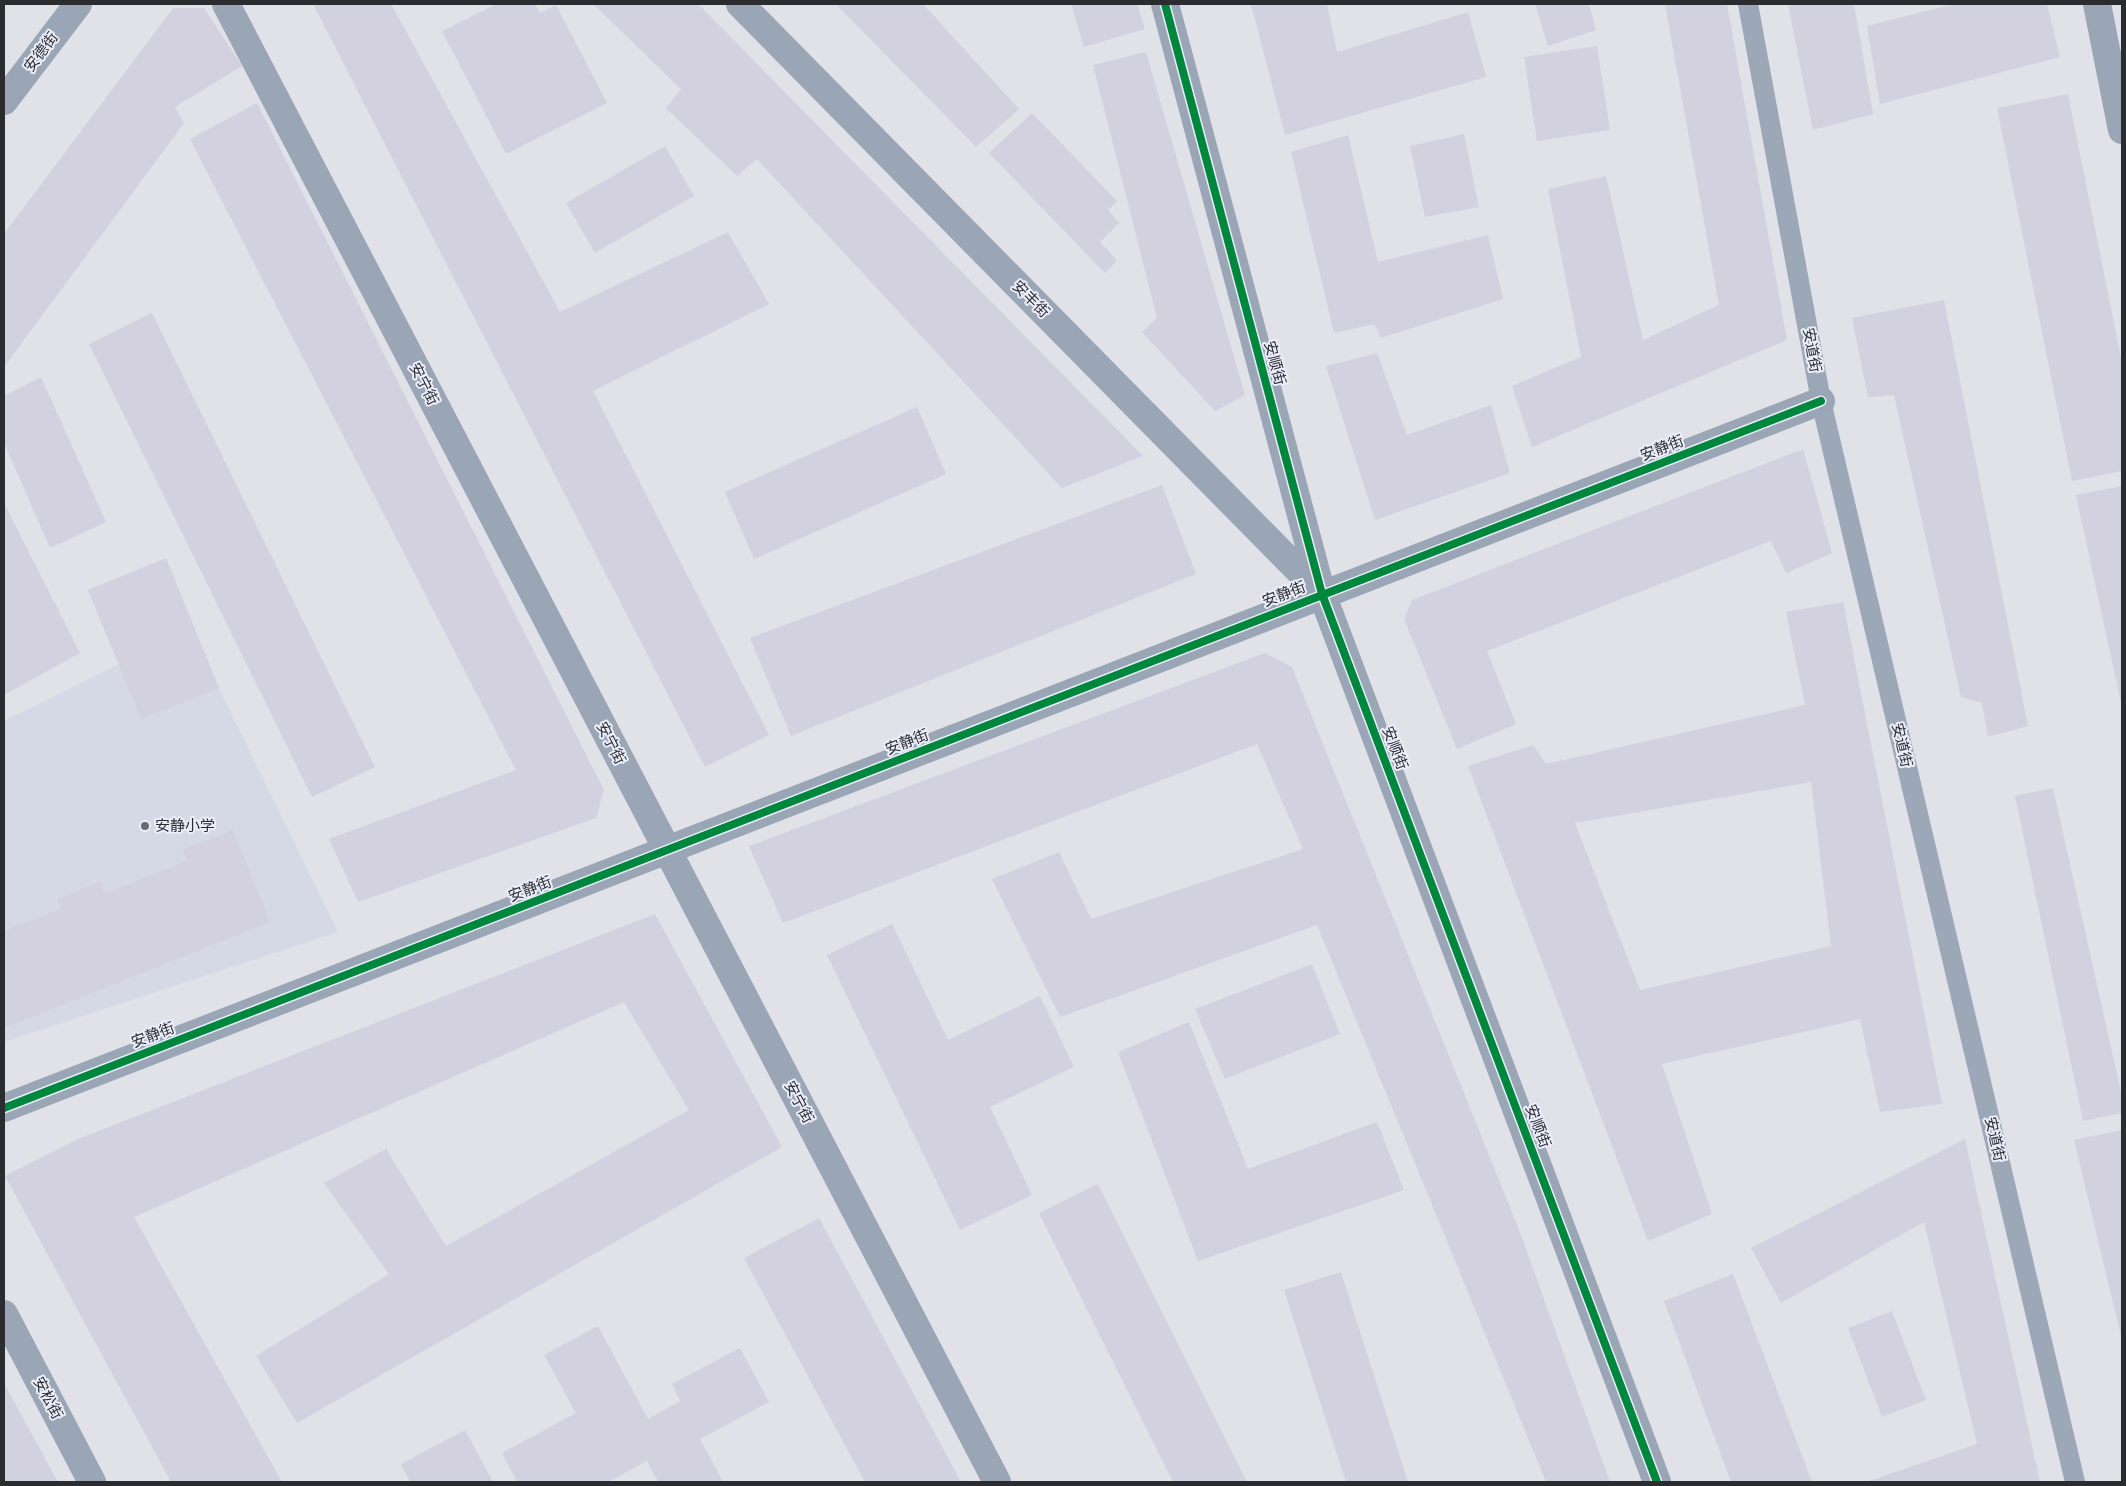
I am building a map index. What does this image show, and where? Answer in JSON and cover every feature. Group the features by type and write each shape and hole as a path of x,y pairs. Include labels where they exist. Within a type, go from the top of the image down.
{"street":[{"name":"安德街","path":"4,100 78,4"},
{"name":"安宁街","path":"226,4 997,1482"},
{"name":"安丰街","path":"740,4 1322,594"},
{"name":"安顺街","path":"1165,4 1322,594 1657,1482"},
{"path":"2106,11 2122,130"},
{"name":"安静街","path":"4,1108 1322,594 1821,402"},
{"name":"安松街","path":"4,1314 92,1482"}],"lane":[{"name":"安道街","path":"1748,4 1821,402 2075,1482"}],"shaded area":[{"name":"安静小学","path":"190,629 338,932 4,1042 4,721"}],"building":[{"path":"313,4 391,4 560,312 728,232 769,304 593,391 769,735 705,767"},
{"path":"496,4 535,4 540,13 556,5 607,103 506,154 442,31"},
{"path":"593,4 698,4 1143,456 1062,488 757,159 737,176 666,108 681,89"},
{"path":"836,4 923,4 1019,109 976,147"},
{"path":"1071,4 1137,4 1145,29 1084,47"},
{"path":"1251,4 1327,4 1337,52 1468,12 1486,77 1285,135"},
{"path":"1535,4 1589,4 1596,30 1548,46"},
{"path":"1665,4 1727,4 1787,340 1532,447 1512,386 1581,357 1548,189 1606,176 1643,340 1719,305"},
{"path":"1788,4 1854,4 1873,114 1813,130"},
{"path":"1954,4 2047,4 2060,57 1880,104 1867,26"},
{"path":"173,8 204,8 242,66 175,107 184,123 4,367 4,234"},
{"path":"1597,46 1610,130 1537,141 1524,57"},
{"path":"1146,52 1245,395 1215,411 1142,332 1157,318 1093,65"},
{"path":"2068,94 2122,363 2122,471 2072,481 1997,108"},
{"path":"257,103 604,790 596,818 358,902 329,839 516,770 190,139"},
{"path":"1032,113 1117,201 1108,210 1119,223 1100,242 1117,261 1105,273 989,153"},
{"path":"1464,134 1479,207 1425,217 1410,146"},
{"path":"1348,135 1378,262 1488,235 1503,299 1381,338 1374,324 1334,333 1291,152"},
{"path":"665,146 694,196 595,253 566,203"},
{"path":"1944,300 2028,726 1988,737 1982,703 1961,697 1894,395 1868,397 1852,318"},
{"path":"152,313 375,767 312,797 89,344"},
{"path":"1377,353 1407,435 1491,405 1510,473 1375,520 1326,366"},
{"path":"41,377 106,522 50,548 4,443 4,396"},
{"path":"917,407 946,474 754,559 725,492"},
{"path":"1803,449 1832,553 1786,573 1771,541 1487,651 1516,724 1457,749 1404,619 1412,600"},
{"path":"1162,485 1196,574 791,736 750,638"},
{"path":"2122,486 2122,703 2121,703 2076,495"},
{"path":"4,503 80,653 4,695"},
{"path":"166,558 219,688 141,719 88,590"},
{"path":"1843,602 1942,1104 1880,1112 1860,1019 1662,1064 1712,1214 1648,1241 1468,766 1533,745 1546,764 1805,705 1786,612","holes":["1811,782 1831,946 1640,990 1575,823"]},
{"path":"1265,653 1292,667 1518,1227 1610,1482 1546,1482 1317,925 1060,1017 992,879 1059,852 1091,919 1303,849 1257,744 783,923 749,846"},
{"path":"2053,788 2122,1097 2122,1113 2083,1121 2015,796"},
{"path":"233,830 270,922 4,1028 4,931 61,909 57,899 100,882 104,894 187,861 182,850"},
{"path":"655,914 782,1147 297,1423 256,1356 389,1274 324,1183 386,1149 446,1246 689,1110 624,1002 134,1217 282,1482 171,1482 5,1176 78,1139"},
{"path":"892,924 948,1040 1040,996 1074,1067 990,1107 1032,1195 960,1230 827,955"},
{"path":"1312,964 1340,1034 1225,1079 1195,1009"},
{"path":"1189,1022 1248,1169 1377,1122 1404,1190 1198,1261 1118,1052"},
{"path":"2122,1130 2122,1340 2074,1140"},
{"path":"1965,1139 2040,1482 1866,1482 1977,1444 1924,1222 1781,1303 1751,1248"},
{"path":"1098,1184 1247,1482 1173,1482 1039,1213"},
{"path":"819,1218 961,1482 865,1482 744,1258"},
{"path":"1341,1272 1408,1482 1346,1482 1284,1290"},
{"path":"1733,1274 1812,1482 1731,1482 1664,1301"},
{"path":"1892,1311 1926,1400 1882,1417 1848,1328"},
{"path":"598,1326 648,1419 680,1401 672,1384 740,1348 769,1402 700,1439 723,1482 658,1482 647,1461 608,1482 517,1482 502,1453 576,1413 544,1355"},
{"path":"4,1383 58,1482 4,1482"},
{"path":"465,1430 493,1482 410,1482 401,1464"}],"cycle path":[{"path":"1165,4 1322,594 1657,1482"},
{"path":"4,1108 1821,401"}],"place":[{"name":"安静小学","path":"145,826"}]}
